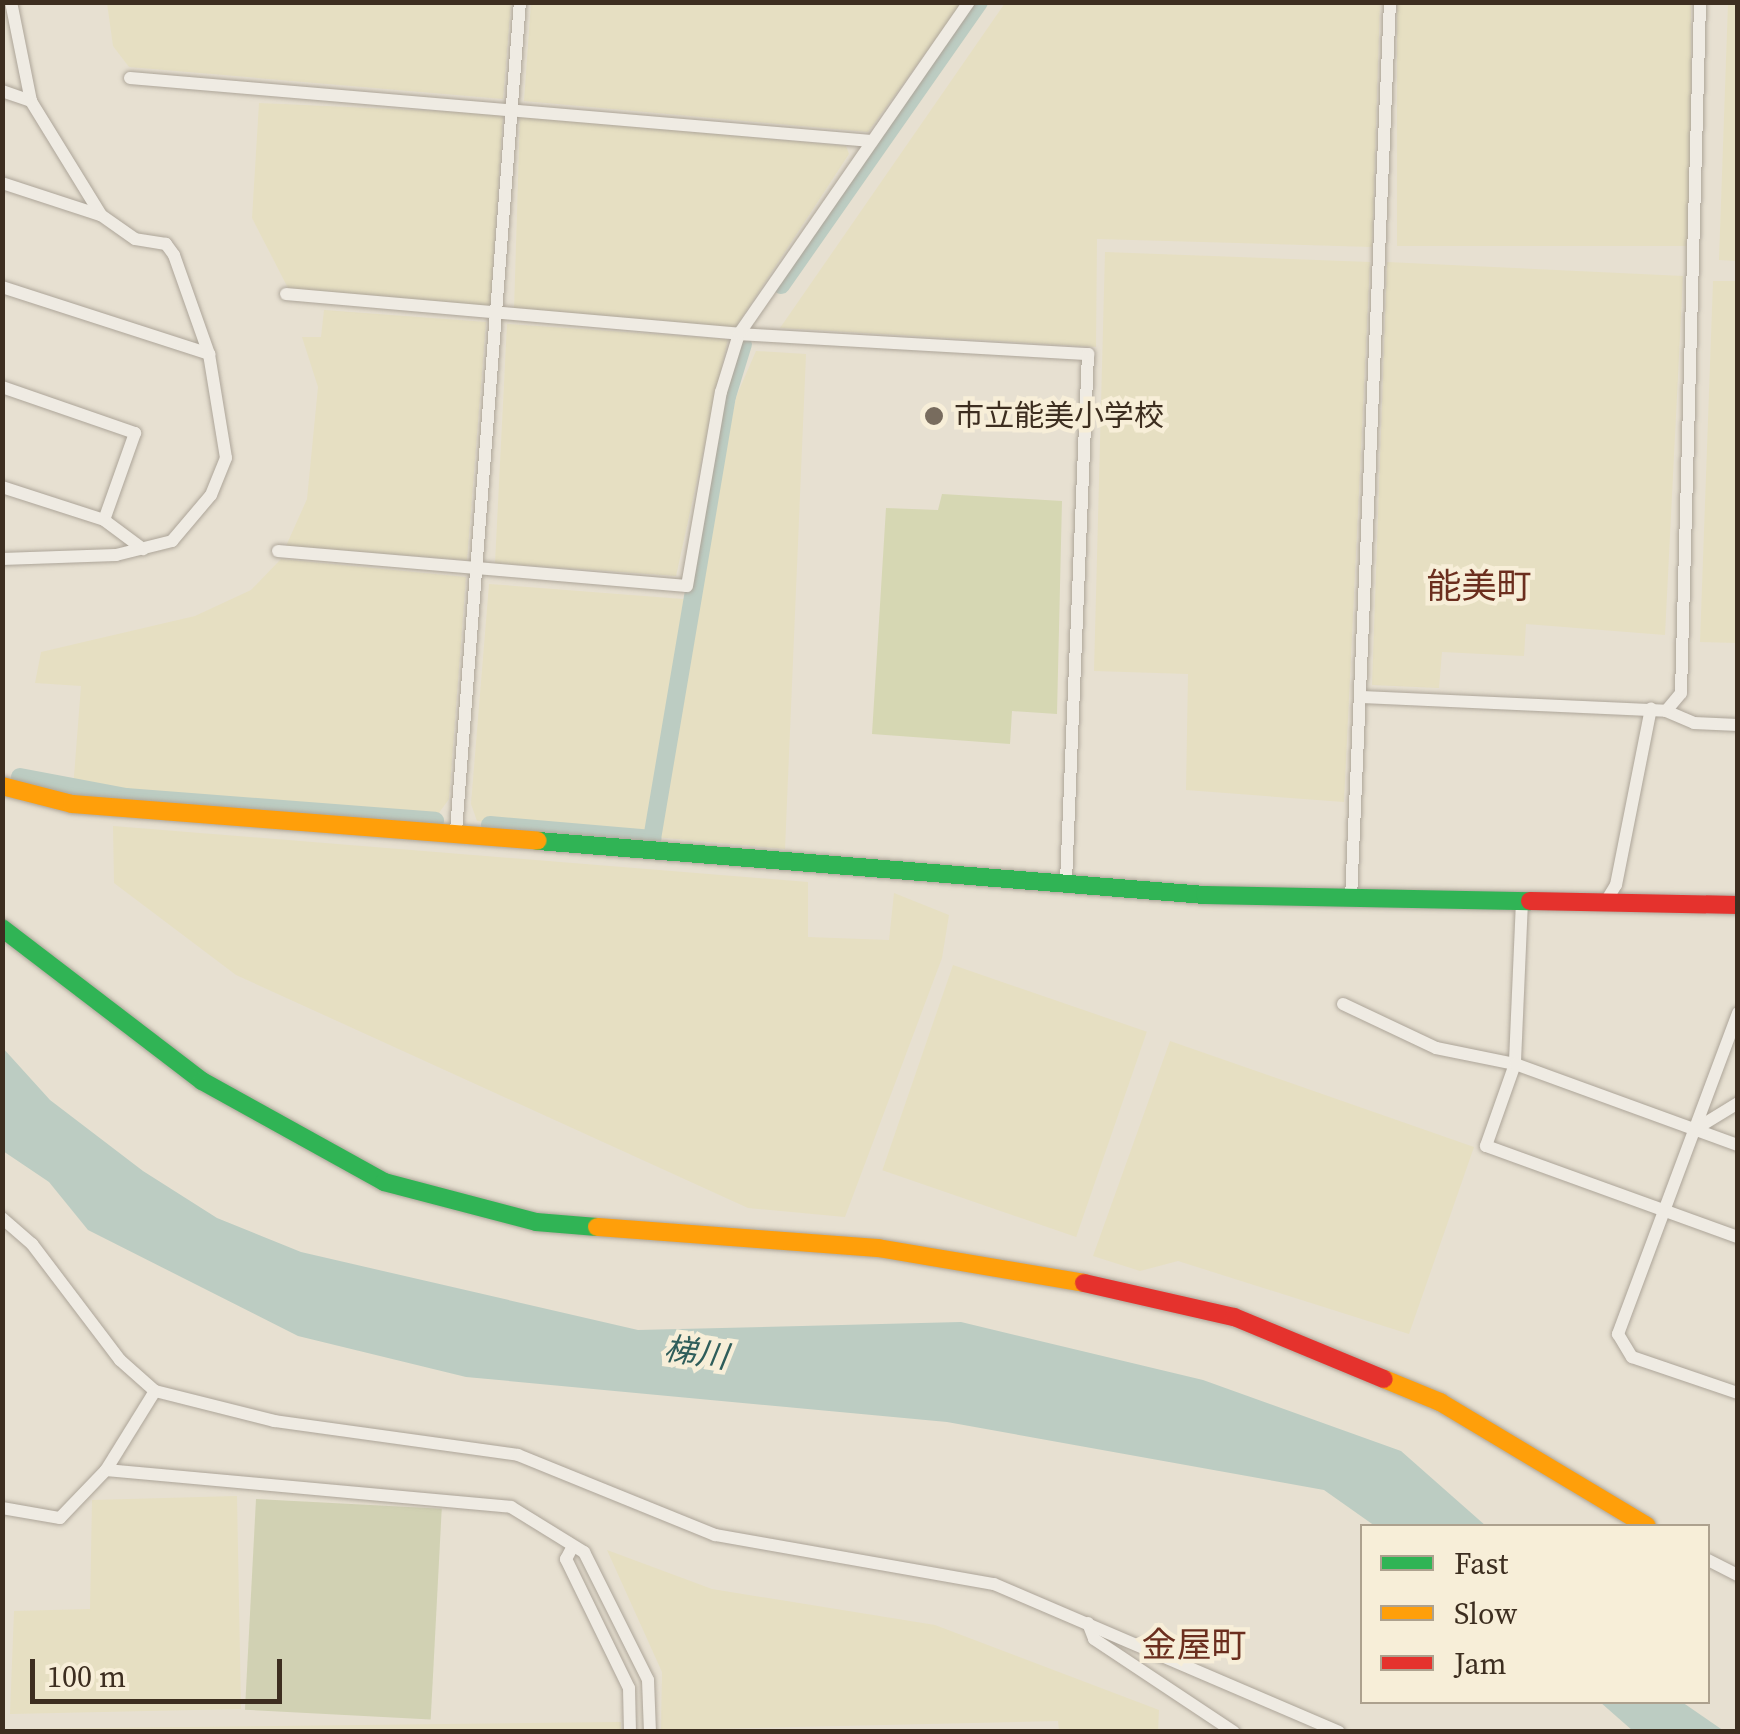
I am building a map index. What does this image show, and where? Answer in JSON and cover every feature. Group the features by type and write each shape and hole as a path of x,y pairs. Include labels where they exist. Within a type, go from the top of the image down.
{"street":[{"path":"11,2 31,100 100,216"},
{"path":"456,831 520,2"},
{"path":"278,551 687,586 721,392 739,334 969,2"},
{"path":"1351,898 1390,2"},
{"path":"1666,711 1681,693 1700,2"},
{"path":"130,78 871,141"},
{"path":"2,91 31,100"},
{"path":"2,184 100,216 134,239 166,244 209,354 226,458 194,518 172,542 144,549 2,559"},
{"path":"2,287 209,354"},
{"path":"286,294 739,334 1088,354 1066,882"},
{"path":"2,387 134,433 104,520"},
{"path":"2,487 104,520 144,549"},
{"path":"1362,697 1652,708 1694,723 1738,725"},
{"path":"1605,903 1616,885 1652,708"},
{"path":"2,786 72,804 456,831 1066,882 1351,898 1738,905"},
{"path":"1522,901 1514,1064 1486,1146 1738,1237"},
{"path":"2,928 202,1081 384,1182 536,1222 878,1248 1128,1290 1234,1317 1440,1402 1644,1524"},
{"path":"1343,1004 1436,1048 1514,1064 1738,1145"},
{"path":"1738,1014 1618,1334 1632,1356 1738,1393"},
{"path":"1694,1130 1738,1103"},
{"path":"2,1218 32,1244 120,1360 155,1392 274,1421 518,1455 715,1536 994,1584 1339,1732"},
{"path":"2,1508 60,1518 106,1470 155,1392"},
{"path":"106,1470 471,1500 511,1508 584,1552 648,1680 650,1732"},
{"path":"573,1546 566,1559 629,1688 630,1732"},
{"path":"1710,1561 1738,1576"},
{"path":"1088,1623 1094,1640 1234,1731"}],"shaded area":[{"path":"107,3 511,3 503,99 129,67 113,46"},
{"path":"531,3 962,3 868,132 524,101"},
{"path":"1005,3 1380,3 1372,247 1097,239 1096,347 780,328"},
{"path":"1397,3 1691,3 1691,246 1397,246"},
{"path":"1728,3 1738,3 1737,261 1719,260"},
{"path":"259,103 503,114 490,313 289,290 252,218"},
{"path":"520,115 846,146 849,154 735,328 514,310"},
{"path":"1105,252 1370,262 1344,802 1186,790 1188,674 1094,671"},
{"path":"1387,262 1683,276 1665,635 1526,624 1524,656 1442,652 1439,688 1372,685"},
{"path":"1713,281 1737,281 1737,643 1700,642"},
{"path":"324,310 486,322 467,560 286,546 307,499 318,387 302,337 321,337"},
{"path":"507,324 728,339 676,576 495,563"},
{"path":"756,351 806,354 785,849 477,821 471,804 489,584 696,600 736,397"},
{"path":"281,559 466,577 449,799 436,817 73,789 81,686 35,683 41,652 195,616 251,590"},
{"path":"113,826 808,882 808,937 889,940 894,893 949,915 942,958 845,1217 748,1208 236,975 114,883"},
{"path":"953,965 1147,1032 1076,1237 882,1170"},
{"path":"1170,1041 1474,1147 1409,1334 1178,1261 1140,1271 1093,1256"},
{"path":"237,1496 241,1709 10,1714 14,1611 90,1609 92,1500"},
{"path":"607,1550 712,1589 935,1625 1159,1710 1158,1731 1059,1731 1058,1721 661,1730 662,1672"},
{"path":"621,1722 621,1732 10,1731 10,1729"}],"green space":[{"path":"942,494 1062,501 1057,714 1012,711 1010,744 872,734 886,508 938,510"},
{"path":"256,1499 442,1509 431,1719 245,1710"}],"water":[{"name":"梯川","path":"2,1047 50,1100 143,1171 217,1218 301,1252 638,1330 961,1322 1203,1380 1401,1451 1484,1524 1372,1524 1324,1490 947,1422 466,1377 298,1336 88,1230 49,1182 3,1151"},
{"path":"1602,1704 1685,1704 1724,1731 1633,1731"}],"waterway":[{"path":"781,285 979,2"},
{"path":"490,825 652,839 727,396 743,344"},
{"path":"20,777 126,797 435,821"}],"traffic: fast":[{"path":"538,841 1205,895 1530,901"},
{"path":"2,928 202,1081 384,1182 536,1222 597,1227"}],"traffic: slow":[{"path":"2,786 72,804 538,841"},
{"path":"597,1227 878,1248 1084,1283"},
{"path":"1384,1379 1440,1402 1644,1524"}],"traffic: jam":[{"path":"1530,901 1738,905"},
{"path":"1084,1283 1234,1317 1384,1379"}],"place":[{"name":"市立能美小学校","path":"934,416"}],"district":[{"name":"能美町","path":"1479,586"},
{"name":"金屋町","path":"1194,1645"}]}
